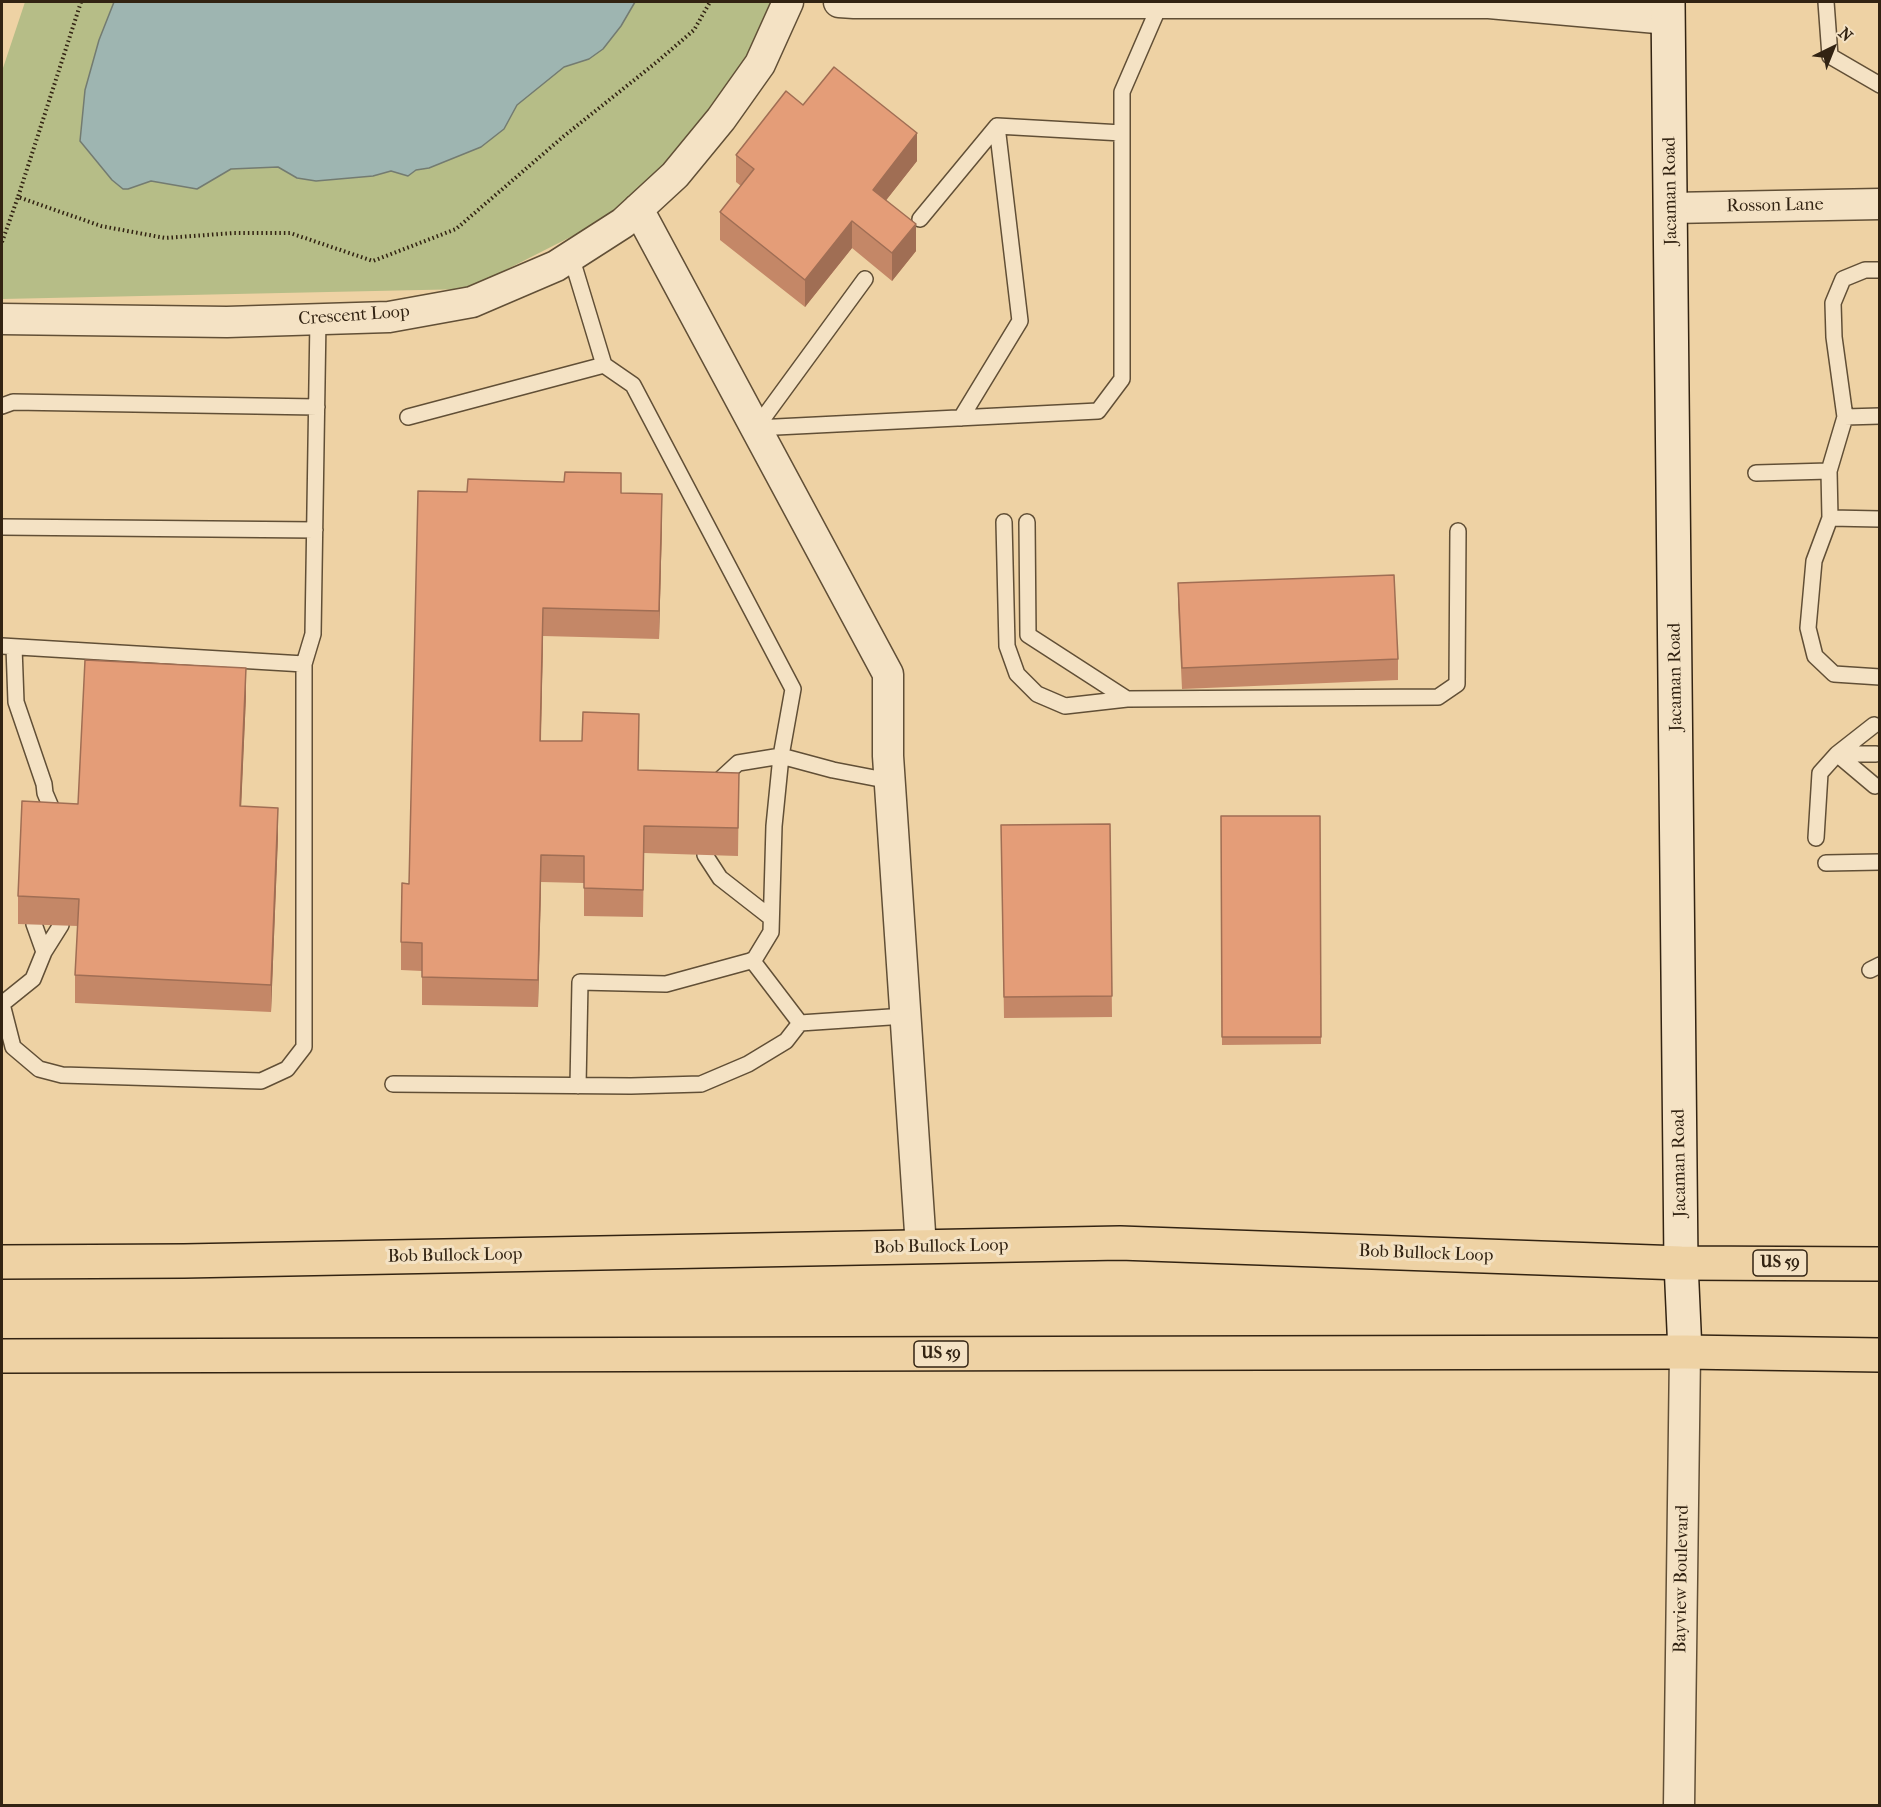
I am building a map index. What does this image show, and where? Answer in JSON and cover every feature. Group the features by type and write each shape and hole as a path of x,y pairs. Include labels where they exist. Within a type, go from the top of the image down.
{"highway":[{"name":"Bob Bullock Loop","path":"2,1262 196,1261 1120,1243 1682,1263 1880,1264"},
{"name":"US 59","path":"2,1356 1685,1352 1880,1355"}],"main road":[{"name":"Jacaman Road","path":"1668,10 1682,1263 1685,1352"}],"street":[{"name":"Crescent Loop","path":"2,319 227,322 389,317 472,302 556,266 623,223 675,175 721,119 760,64 788,2"},
{"path":"839,2 1489,3 1668,10"},
{"name":"Rosson Lane","path":"1671,208 1880,204"},
{"path":"638,209 888,674 890,781 921,1247"},
{"name":"Bayview Boulevard","path":"1679,1806 1685,1352"}],"lane":[{"path":"756,428 1098,411 1122,380 1122,92 1161,2"},
{"path":"1826,2 1830,56 1880,85"},
{"path":"997,126 1122,133"},
{"path":"920,219 997,126"},
{"path":"961,418 1020,321 997,126"},
{"path":"571,256 604,364 633,385 793,689 781,756 774,826 771,932 752,960 666,984 580,982 578,1086"},
{"path":"1880,270 1865,270 1843,279 1833,303 1834,337 1845,417 1829,471 1830,518 1814,561 1808,628 1815,656 1834,674 1880,676"},
{"path":"756,428 865,279"},
{"path":"61,925 44,952 33,979 2,1004 13,1047 39,1069 62,1075 261,1081 287,1069 304,1047 304,664 313,634 318,319"},
{"path":"408,417 604,364"},
{"path":"2,406 13,402 317,407"},
{"path":"1845,417 1880,416"},
{"path":"1756,473 1829,471"},
{"path":"1830,518 1880,519"},
{"path":"1004,522 1007,646 1017,674 1037,694 1065,706 1127,699 1438,697 1457,684 1458,531"},
{"path":"1028,522 1028,635 1127,699"},
{"path":"2,527 315,530"},
{"path":"61,830 44,788 16,702 8,646 304,664"},
{"path":"1816,838 1820,773 1837,754 1874,725"},
{"path":"1837,754 1876,754"},
{"path":"1837,754 1875,786"},
{"path":"702,800 709,790 738,763 781,756 833,770 890,781"},
{"path":"37,820 44,788"},
{"path":"705,855 720,878 770,917"},
{"path":"1826,863 1880,862"},
{"path":"34,924 44,952"},
{"path":"752,960 800,1023"},
{"path":"393,1084 578,1086 701,1084 748,1064 786,1041 800,1023 905,1016"}],"path":[{"path":"2,242 81,2"},
{"path":"18,196 101,226 165,238 234,233 290,233 373,261 456,229 564,136 658,62 694,30 710,2"}],"green space":[{"path":"25,2 774,2 754,51 670,163 610,217 468,289 2,299 2,71"}],"water":[{"path":"114,2 635,2 621,26 603,49 589,59 564,67 517,105 504,129 481,147 429,168 416,170 408,176 391,171 373,176 316,181 297,178 278,167 231,169 197,189 151,181 123,189 112,180 80,141 85,90 99,40"}],"building":[{"path":"834,67 917,133 873,190 916,224 892,253 852,221 805,280 720,212 754,169 736,155 786,91 803,105"},
{"path":"565,472 621,473 621,493 662,494 659,611 543,608 540,741 582,741 583,712 639,714 638,770 739,773 738,828 644,826 643,890 584,888 584,856 541,855 538,980 422,977 422,943 401,942 402,883 409,884 418,491 467,492 468,479 564,482"},
{"path":"1394,575 1398,659 1182,668 1178,583"},
{"path":"85,660 246,668 240,806 278,808 271,985 75,975 79,899 18,896 22,801 78,804"},
{"path":"1221,816 1320,816 1321,1037 1222,1037"},
{"path":"1110,824 1112,996 1004,997 1001,825"}]}
